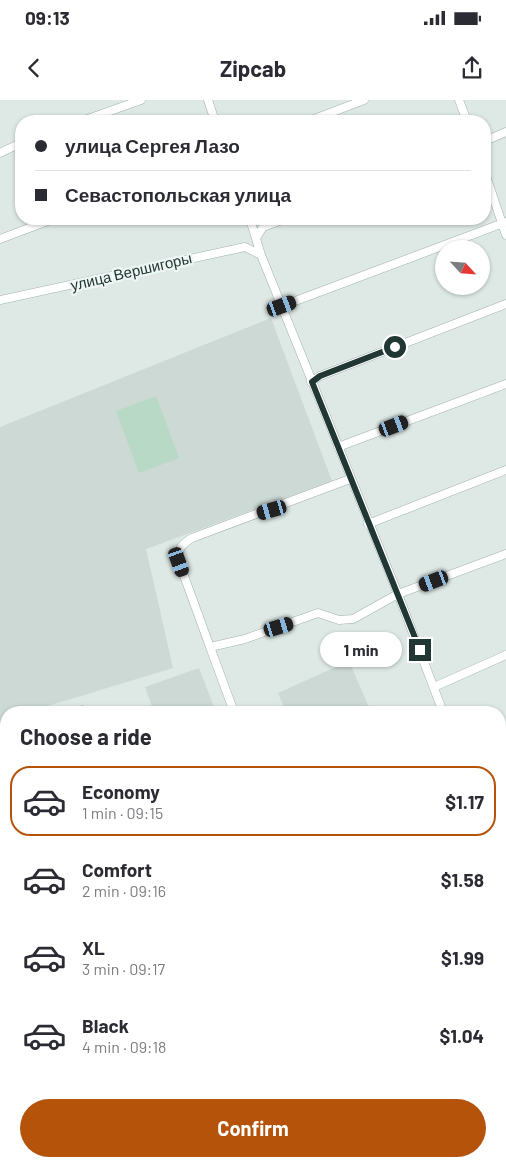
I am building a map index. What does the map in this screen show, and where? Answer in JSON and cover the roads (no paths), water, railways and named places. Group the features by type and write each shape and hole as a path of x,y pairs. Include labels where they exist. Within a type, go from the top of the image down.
{"street":[{"path":"99,115 141,100"},
{"path":"208,100 213,115"},
{"path":"325,115 364,100"},
{"path":"459,100 465,115"},
{"path":"491,138 506,132"},
{"path":"0,153 15,146"},
{"path":"491,189 504,222 506,235"},
{"path":"282,306 504,222"},
{"path":"0,239 37,225"},
{"path":"252,225 261,255 368,524 398,594 441,706"},
{"path":"261,255 245,247 256,238 263,227 268,225"},
{"name":"улица Вершигоры","path":"0,300 245,247"},
{"path":"312,382 320,376 506,304"},
{"path":"338,447 506,384"},
{"path":"368,524 506,470"},
{"path":"232,706 179,562 177,555 180,547 192,538 350,479"},
{"path":"210,647 246,639 318,613 339,620 353,618 398,594 506,554"},
{"path":"434,687 506,655"}]}
